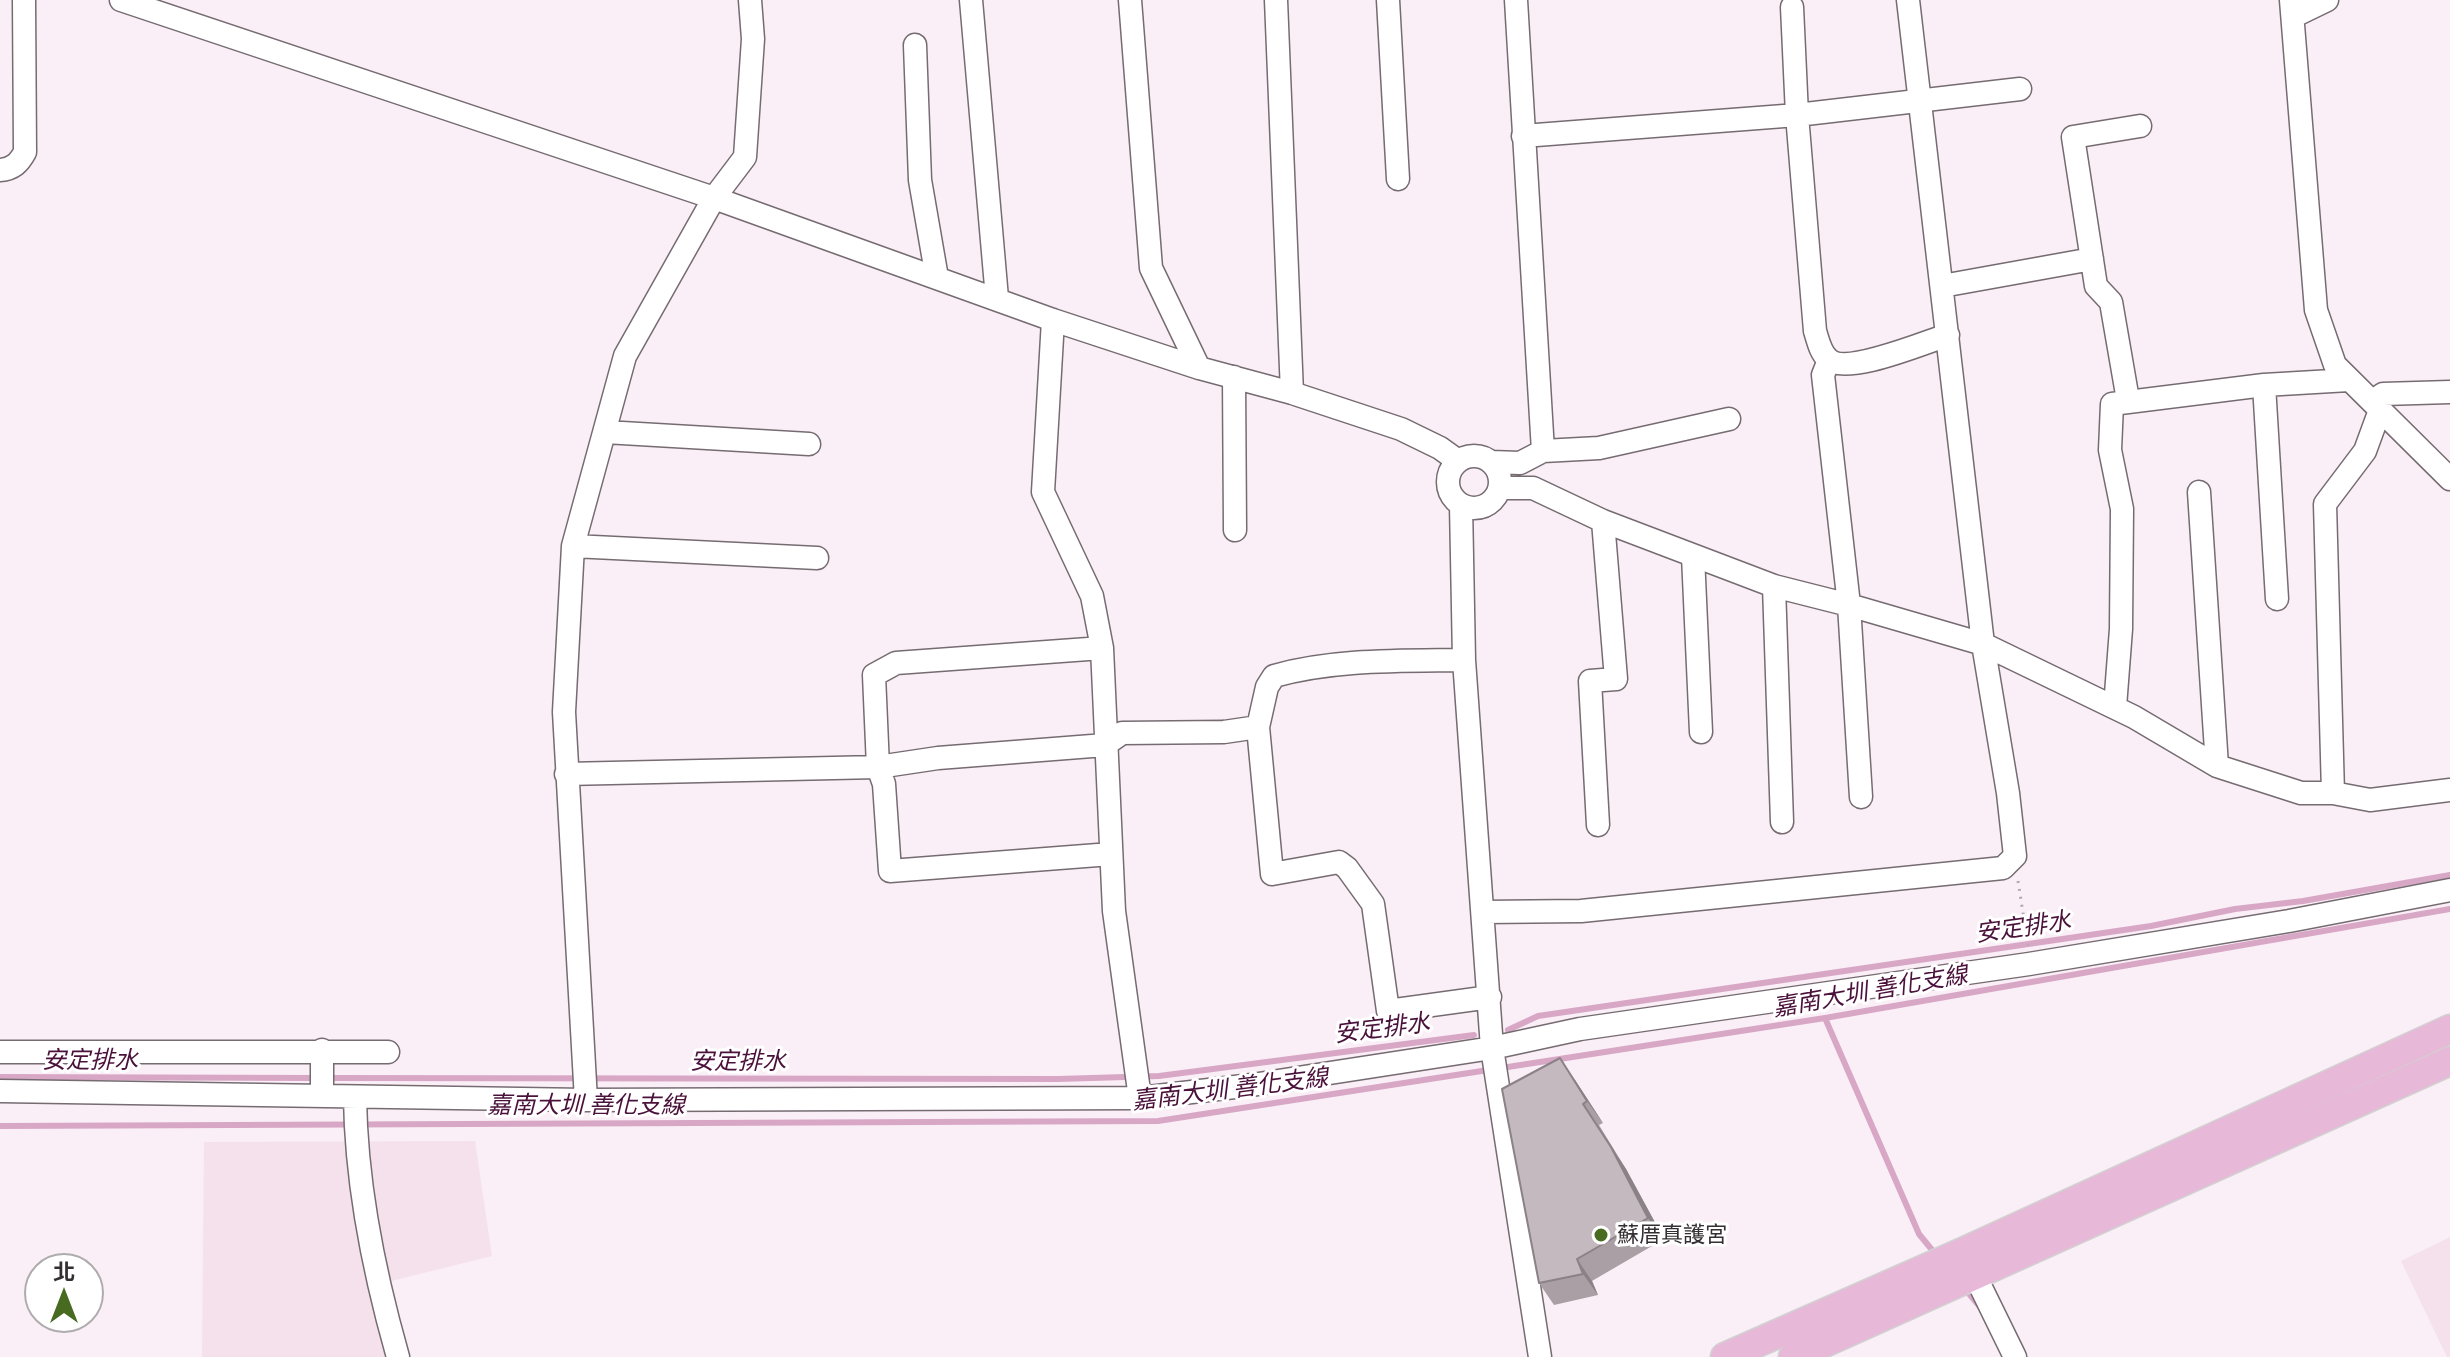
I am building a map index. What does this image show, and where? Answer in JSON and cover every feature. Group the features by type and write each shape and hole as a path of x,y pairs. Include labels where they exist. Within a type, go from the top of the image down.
{"main road":[{"path":"1793,1357 1970,1263 2450,1029"},
{"path":"1725,1357 1970,1263 2450,1061"}],"street":[{"path":"0,170 9,170 20,163 25,152 24,0"},
{"path":"121,0 714,198 1053,320 1401,429 1440,448 1458,461"},
{"path":"586,1100 564,712 573,546 625,356 714,198 745,157 753,39 750,0"},
{"path":"971,0 997,298"},
{"path":"1130,0 1151,268 1199,368"},
{"path":"1276,0 1292,393"},
{"path":"1388,0 1398,179"},
{"path":"1516,0 1543,451"},
{"path":"1484,912 1581,911 2003,868 2015,856 2008,793 1983,644 1908,0"},
{"path":"2327,0 2293,8 2316,310 2335,365 2450,479"},
{"path":"1792,7 1797,115 1815,331 1821,349 1835,363 1854,365 1948,335"},
{"path":"915,45 920,180 937,278"},
{"path":"1523,136 1797,115 2020,89"},
{"path":"2128,400 2111,302 2096,286 2073,137 2140,126"},
{"path":"1942,286 2092,259"},
{"path":"1053,320 1043,492 1092,596 1102,648 1114,911 1140,1098"},
{"path":"1829,360 1823,375 1849,605 1861,797"},
{"path":"1234,377 1235,530"},
{"path":"2115,707 2121,629 2122,509 2110,450 2112,404 2264,385 2349,380"},
{"path":"2264,385 2277,599"},
{"path":"2333,793 2325,504 2365,451 2376,406 2383,394 2450,392"},
{"path":"1491,462 1499,473 1497,495 1485,506 1469,508 1454,500 1448,476 1458,461 1474,456 1491,462 1520,463 1543,451 1599,448 1729,419"},
{"path":"605,432 809,444"},
{"path":"1500,488 1533,488 1603,521 1774,586 1983,644 2115,707 2217,766 2301,793 2333,793 2370,800 2450,790"},
{"path":"2199,492 2217,766"},
{"path":"1461,505 1464,660 1493,1052 1540,1357"},
{"path":"1598,825 1590,681 1616,679 1603,521"},
{"path":"573,546 817,558"},
{"path":"1693,556 1701,732"},
{"path":"1774,586 1782,822"},
{"path":"1102,648 896,663 874,675 878,767 884,784 890,871 1111,854"},
{"path":"1464,660 1380,661 1299,669 1274,676 1267,687 1258,727 1272,874 1339,862 1347,868 1373,904 1388,1011 1490,997"},
{"path":"566,774 878,767 938,758 1105,745 1122,733 1224,732 1258,727"},
{"path":"0,1091 586,1100 1140,1098 1493,1052 1580,1029 2151,944 2450,890"},
{"path":"322,1050 322,1096"},
{"path":"0,1052 388,1052"},
{"path":"355,1097 356,1137 379,1290 398,1357"},
{"path":"1970,1263 2015,1357"}],"path":[{"path":"2003,868 2016,874 2027,933"}],"shaded area":[{"path":"475,1141 492,1256 375,1285 391,1357 202,1357 204,1142"},
{"path":"2450,1237 2450,1357 2447,1357 2401,1261"}],"building":[{"path":"1560,1058 1587,1101 1583,1104 1611,1147 1648,1218 1577,1259 1583,1274 1539,1283 1502,1089"}],"waterway":[{"name":"安定排水","path":"1508,1030 1538,1016 2151,926 2235,909 2303,901 2450,875"},
{"name":"嘉南大圳 善化支線","path":"0,1126 1158,1121 1825,1018 2450,909"},
{"path":"1825,1018 1919,1234 1937,1256"},
{"name":"安定排水","path":"329,1078 1058,1079 1159,1076 1474,1035"},
{"name":"安定排水","path":"0,1077 317,1078"},
{"path":"1965,1289 1981,1308"}],"place":[{"name":"蘇厝真護宮","path":"1601,1235"}]}
